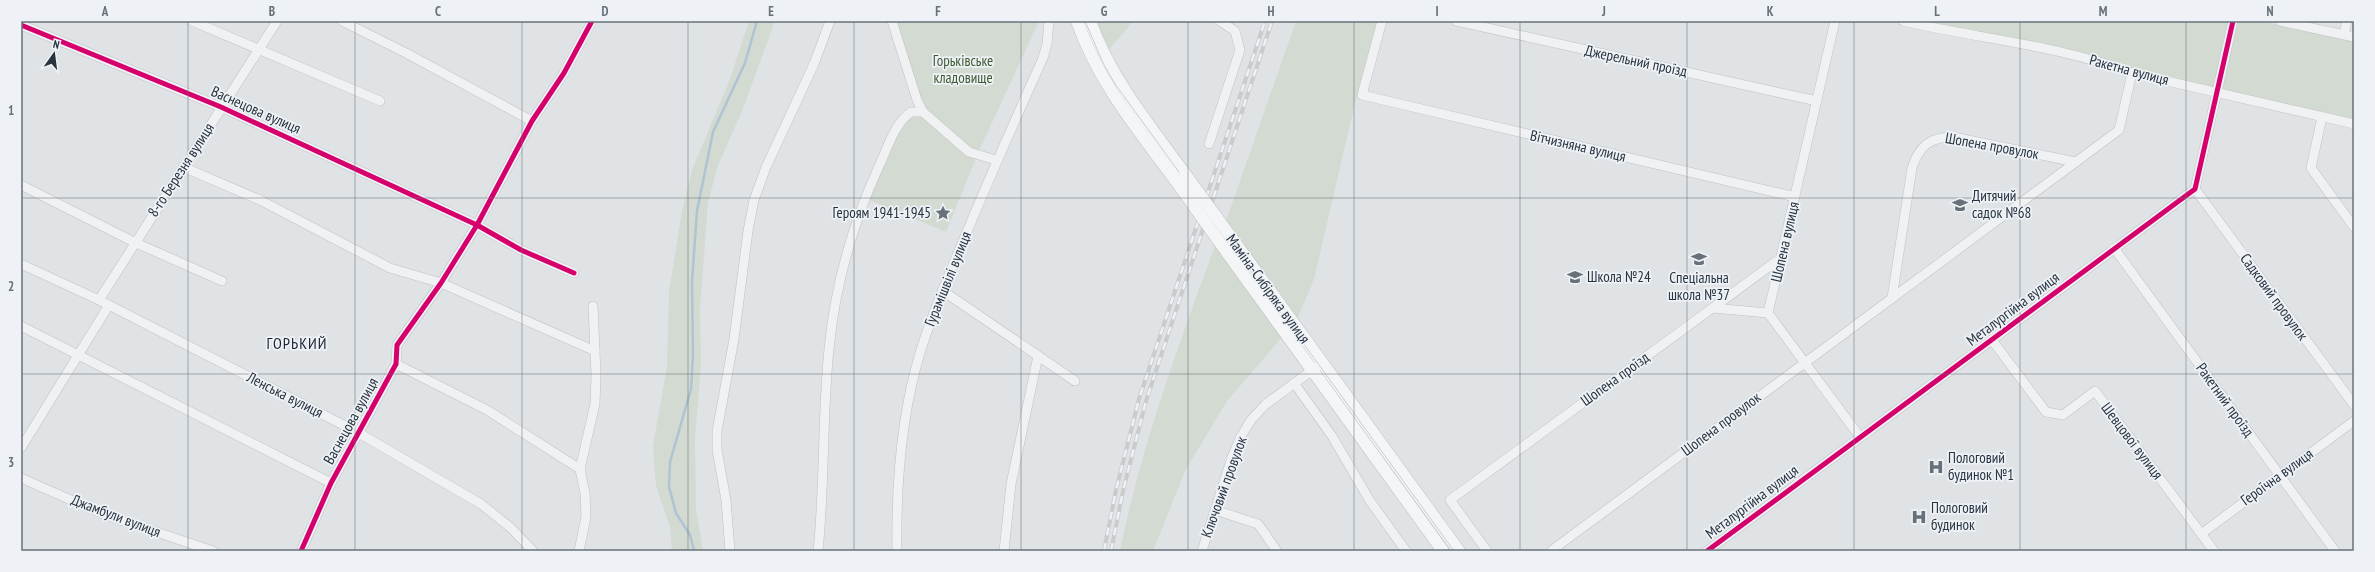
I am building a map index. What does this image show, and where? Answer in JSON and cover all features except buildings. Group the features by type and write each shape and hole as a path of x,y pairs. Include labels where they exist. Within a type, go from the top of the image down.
{"main road":[{"name":"Маміна-Сибіряка вулиця","path":"1077,21 1088,50 1108,88 1180,178 1231,248 1317,367 1444,551"},
{"name":"Маміна-Сибіряка вулиця","path":"1090,21 1106,61 1118,82 1180,178"},
{"name":"Маміна-Сибіряка вулиця","path":"1317,367 1459,551"}],"street":[{"path":"192,21 380,101"},
{"name":"8-го Березня вулиця","path":"99,300 134,242 277,21"},
{"path":"342,21 406,53 532,121"},
{"name":"Васнецова вулиця","path":"301,551 331,483 357,432 396,364 397,345 441,283 477,225 532,121 564,74 592,21"},
{"path":"730,551 726,500 717,450 717,431 734,339 748,231 754,200 766,167 814,64 830,21"},
{"path":"892,21 916,100 923,112 975,156 996,160"},
{"name":"Гурамішвілі вулиця","path":"897,551 899,481 905,418 920,353 942,291 996,160 1043,58 1048,44 1049,21"},
{"path":"1210,144 1240,50 1235,31 1220,21"},
{"name":"Вітчизняна вулиця","path":"1382,21 1362,95 1795,197"},
{"name":"Джерельний проїзд","path":"1456,21 1817,101"},
{"name":"Шопена вулиця","path":"1768,313 1835,21"},
{"name":"Ракетна вулиця","path":"1904,21 2074,56 2108,64 2132,73 2217,91 2354,124"},
{"path":"2195,189 2233,21"},
{"path":"2280,21 2354,37"},
{"path":"2344,34 2347,21"},
{"name":"Васнецова вулиця","path":"21,25 221,107 477,225 521,250 574,273"},
{"name":"Шопена провулок","path":"1551,551 2119,130 2132,73"},
{"path":"818,551 829,349 844,269 860,215 875,175 899,124 902,119 911,112 923,112"},
{"path":"2322,117 2311,168 2354,227"},
{"name":"Шопена провулок","path":"1892,298 1912,168 1916,154 1926,143 1939,137 1953,137 2076,162"},
{"path":"183,167 260,200 390,268 441,283 595,350"},
{"path":"21,185 134,242 222,281"},
{"name":"Металургійна вулиця","path":"1707,551 2195,189"},
{"name":"Садковий провулок","path":"2195,189 2354,405"},
{"name":"Ракетний проїзд","path":"2114,248 2335,551"},
{"name":"Шопена проїзд","path":"1487,551 1450,500 1781,258"},
{"name":"Ленська вулиця","path":"21,264 99,300 357,432 481,504 511,528 533,551"},
{"path":"942,291 1075,381"},
{"path":"21,448 109,305"},
{"path":"579,551 586,517 585,493 580,469 595,404 593,306"},
{"path":"1713,308 1768,313 1860,437"},
{"path":"21,326 331,483"},
{"name":"Шевцової вулиця","path":"1992,340 2046,412 2063,415 2095,391 2214,551"},
{"path":"1004,551 1011,484 1038,356"},
{"path":"396,364 487,410 580,469"},
{"name":"Ключовий провулок","path":"1202,551 1240,438 1251,420 1266,404 1317,367"},
{"path":"1294,383 1332,436 1370,501 1406,551"},
{"name":"Героїчна вулиця","path":"2201,534 2354,421"},
{"name":"Джамбули вулиця","path":"21,478 103,514 213,551"},
{"path":"1215,510 1258,524 1277,551"}],"green space":[{"path":"749,21 775,21 743,109 718,165 708,203 700,307 701,364 695,439 696,509 703,551 672,551 670,527 656,486 653,446 667,367 669,292 682,211 692,170 730,79"},
{"name":"Горьківське кладовище","path":"896,21 1039,21 978,153 946,232 869,200 904,121 912,115 923,116 920,99"},
{"path":"1093,21 1132,21 1127,29 1106,52"},
{"path":"1296,21 1379,21 1357,95 1314,279 1296,322 1225,224"},
{"path":"1920,21 2260,21 2354,41 2354,121"},
{"path":"1216,243 1284,335 1227,401 1185,471 1153,551 1120,551 1150,434 1175,357"}],"waterway":[{"path":"694,551 690,535 676,513 669,487 670,462 691,389 693,355 692,282 697,211 713,132 745,63 757,21"}],"tram line":[{"path":"1085,21 1103,63 1115,84 1454,551"}],"railway":[{"path":"1104,551 1116,490 1139,399 1265,21"},
{"path":"1111,551 1123,491 1146,401 1272,21"}],"cycle path":[{"path":"301,551 331,483 396,364 397,345 441,283 477,225 532,121 564,73 592,21"},
{"path":"1707,551 2195,189 2233,21"},
{"path":"21,25 221,107 477,225 521,250 574,273"}],"place":[{"name":"Дитячий садок №68","path":"1960,205"},
{"name":"Героям 1941-1945","path":"943,213"},
{"name":"Спеціальна школа №37","path":"1699,259"},
{"name":"Школа №24","path":"1575,277"},
{"name":"Пологовий будинок №1","path":"1936,467"},
{"name":"Пологовий будинок","path":"1919,517"}],"district":[{"name":"ГОРЬКИЙ","path":"297,343"}]}
